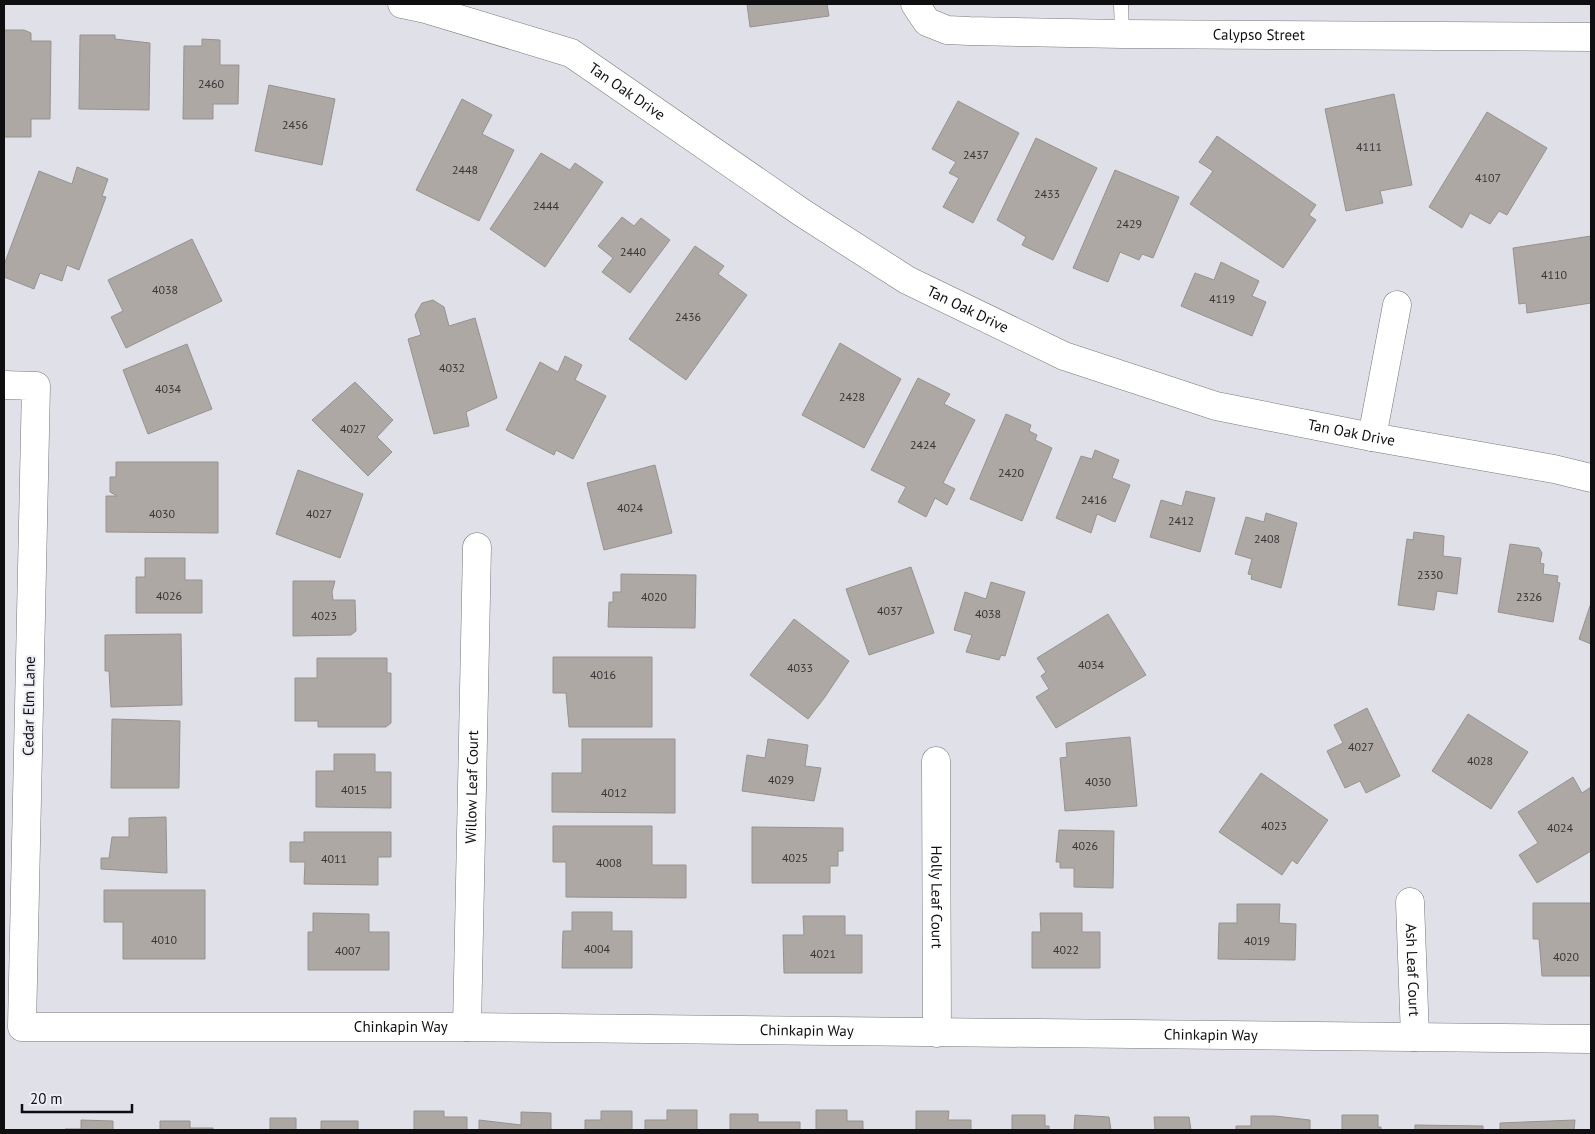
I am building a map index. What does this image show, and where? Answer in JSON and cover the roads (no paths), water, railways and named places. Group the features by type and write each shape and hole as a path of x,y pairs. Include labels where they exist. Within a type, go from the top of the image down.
{"street":[{"name":"Tan Oak Drive","path":"402,4 426,9 571,53 801,212 907,280 1064,356 1216,406 1372,437 1554,469 1591,478"},
{"name":"Calypso Street","path":"921,13 947,30 1122,34 1591,37"},
{"path":"1372,437 1397,305"},
{"name":"Cedar Elm Lane","path":"4,385 36,386 22,1027"},
{"name":"Willow Leaf Court","path":"467,1027 477,547"},
{"name":"Holly Leaf Court","path":"936,761 938,1033"},
{"name":"Ash Leaf Court","path":"1410,902 1415,1037"},
{"name":"Chinkapin Way","path":"22,1027 467,1027 1591,1039"}],"lane":[{"path":"1121,4 1122,34"}]}
